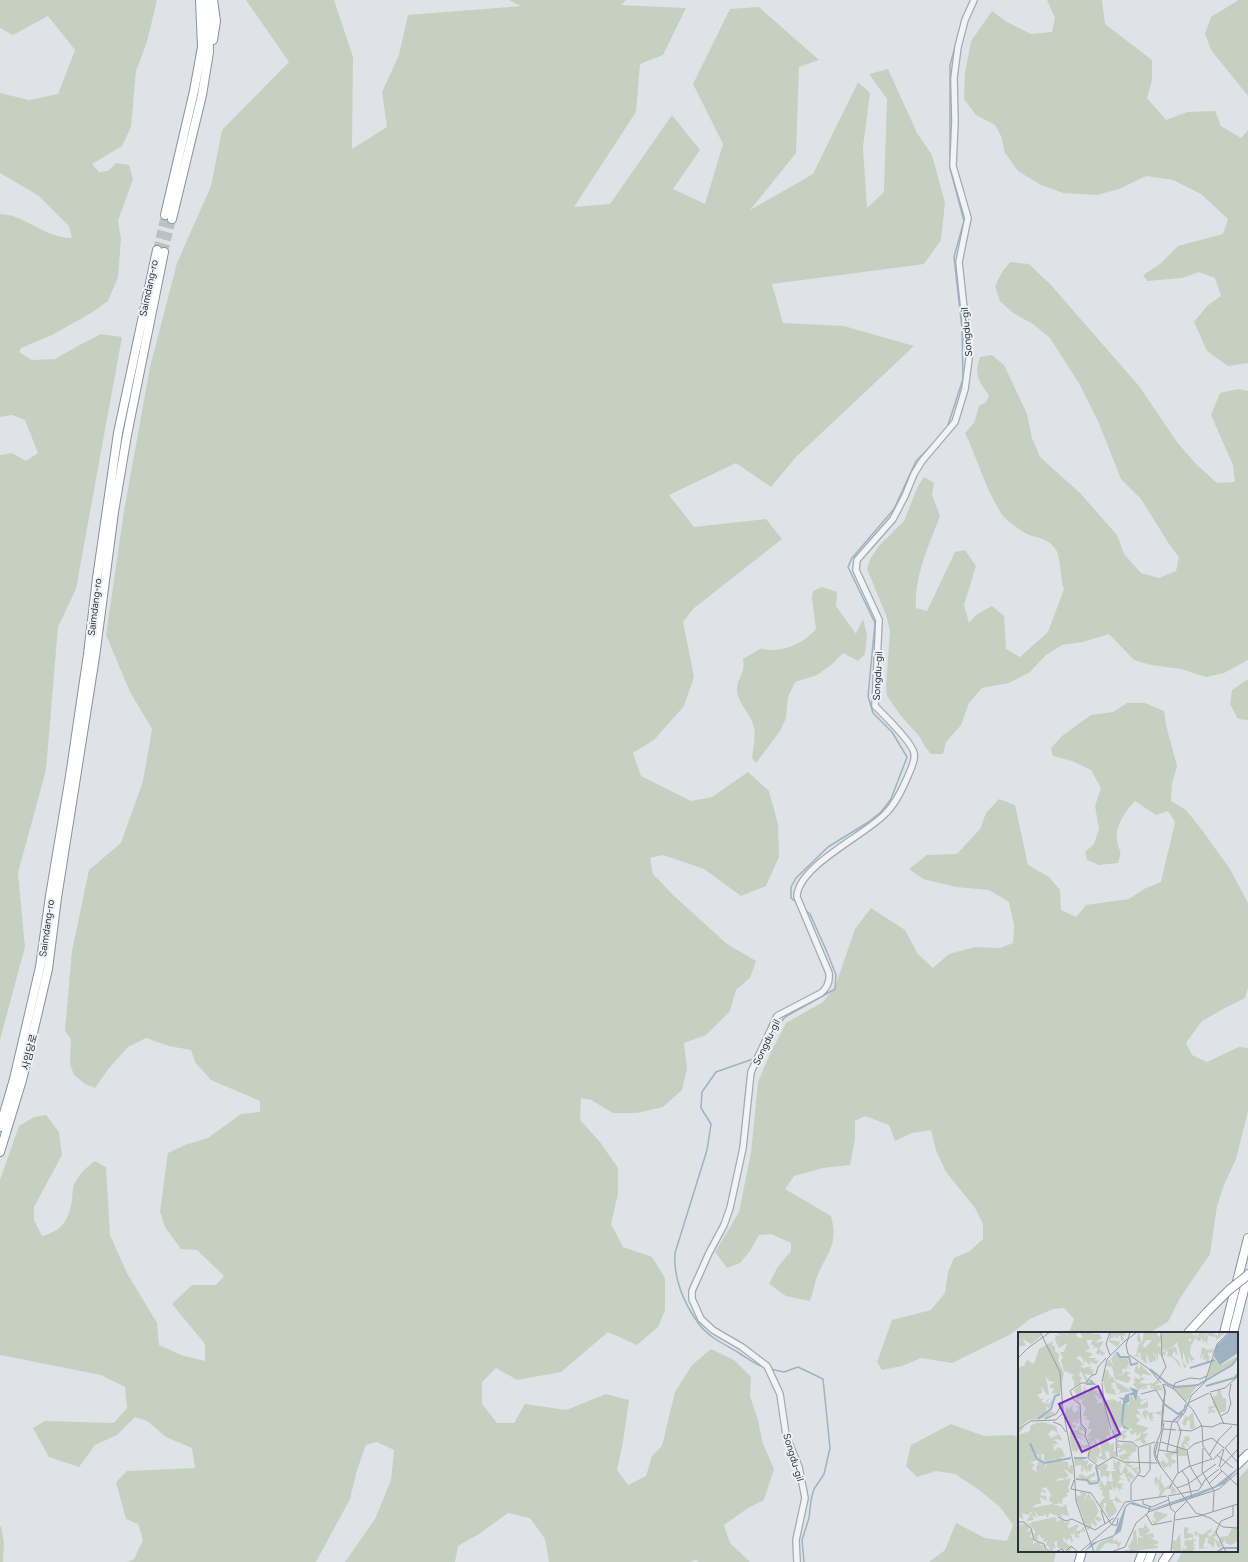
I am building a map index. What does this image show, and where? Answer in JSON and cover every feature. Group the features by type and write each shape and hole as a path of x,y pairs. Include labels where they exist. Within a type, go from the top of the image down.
{"highway":[{"path":"200,0 202,47 169,217 202,95 209,52 207,0"},
{"path":"209,52 213,43 216,21 213,0"},
{"name":"Saimdang-ro","path":"44,968 57,898 95,657 115,504 160,251"},
{"name":"사임당로","path":"0,1127 44,968"},
{"name":"사임당로","path":"0,1152 22,1080 44,968"},
{"path":"1224,1332 1248,1238"},
{"path":"1189,1332 1229,1290 1248,1274"},
{"path":"1233,1332 1248,1274"},
{"path":"1238,1464 1248,1454"},
{"path":"1079,1562 1082,1552"},
{"path":"1139,1562 1143,1552"},
{"path":"1148,1562 1152,1552"},
{"path":"1163,1562 1169,1552"}],"street":[{"name":"Songdu-gil","path":"797,1562 796,1540 805,1498 799,1467 786,1435 780,1394 767,1366 742,1347 713,1330 701,1319 692,1300 692,1291 709,1253 724,1225 730,1208 743,1148 751,1072 777,1016 821,993 825,990 829,978 829,973 797,897 797,890 810,871 886,815 902,791 914,761 914,752 897,728 875,706 879,620 856,570 857,560 893,519 906,496 914,474 922,461 955,422 965,389 969,359 959,262 968,218 953,166 955,122 954,78 958,47 965,20 974,0"}],"green space":[{"path":"0,0 157,0 147,42 136,71 131,127 122,146 92,164 99,172 108,171 116,163 129,165 133,179 118,221 121,239 118,277 108,301 91,313 52,335 21,348 19,352 32,360 55,359 101,334 122,337 76,589 58,627 46,770 18,873 25,947 0,1040 0,455 12,453 26,461 38,453 25,420 12,415 0,417 0,214 19,218 52,234 72,238 69,226 39,196 0,173 0,93 29,100 58,94 75,50 48,16 13,35 0,28"},
{"path":"246,0 334,0 353,57 352,149 387,127 382,92 399,55 408,15 521,6 509,0 626,0 621,5 686,8 663,55 640,64 636,112 574,207 610,204 672,115 700,150 673,189 705,204 723,144 693,84 730,9 759,7 819,60 799,67 796,153 750,210 813,174 858,82 870,93 863,147 867,208 884,192 887,99 869,74 888,69 917,133 932,155 945,203 941,240 924,264 772,284 783,323 844,326 914,346 796,457 771,487 736,463 669,495 694,527 766,519 782,539 693,609 683,622 694,677 684,706 654,740 633,753 641,776 691,801 712,797 748,772 769,791 778,824 779,857 766,886 741,896 704,869 663,855 650,858 653,874 674,896 727,944 756,961 750,978 736,990 730,1011 706,1035 684,1043 687,1069 682,1090 663,1107 637,1113 613,1113 591,1100 581,1098 580,1120 600,1142 618,1168 618,1194 611,1224 623,1247 652,1257 665,1278 665,1310 658,1327 637,1345 608,1332 561,1372 517,1380 496,1368 482,1382 482,1404 497,1423 514,1423 525,1404 566,1410 606,1394 629,1400 617,1470 628,1485 646,1476 652,1456 662,1446 675,1392 692,1365 711,1349 734,1360 751,1377 750,1396 758,1420 763,1444 774,1469 764,1500 748,1508 724,1525 730,1543 750,1562 699,1562 696,1560 689,1562 549,1562 545,1539 530,1518 508,1513 479,1534 458,1546 455,1562 345,1562 375,1519 391,1480 394,1450 377,1442 366,1445 357,1470 350,1499 316,1562 127,1562 134,1559 143,1540 138,1524 126,1519 116,1482 127,1471 195,1468 192,1448 166,1437 147,1421 135,1417 117,1435 95,1445 79,1467 49,1457 33,1428 45,1421 114,1423 127,1408 125,1387 101,1375 0,1355 0,1180 19,1126 34,1117 46,1115 59,1132 62,1155 34,1207 34,1220 42,1236 55,1231 63,1224 71,1207 73,1187 83,1172 95,1161 106,1167 110,1235 127,1273 157,1323 159,1345 181,1355 205,1361 205,1344 172,1304 192,1285 216,1285 224,1276 197,1250 181,1249 165,1227 160,1212 168,1153 185,1145 208,1138 241,1114 260,1112 260,1101 211,1080 195,1062 191,1050 169,1046 146,1038 128,1047 109,1068 95,1088 85,1084 74,1075 70,1064 71,1039 65,1031 72,951 89,870 121,843 143,781 152,729 130,692 106,635 124,511 150,367 177,263 211,186 222,130 289,62"},
{"path":"1047,0 1102,0 1105,24 1152,60 1152,80 1147,98 1166,120 1187,112 1215,111 1221,126 1241,138 1248,130 1248,363 1228,366 1207,351 1194,322 1207,306 1221,296 1215,278 1199,272 1182,278 1147,281 1143,275 1160,264 1178,246 1223,234 1228,219 1201,194 1173,180 1146,176 1119,189 1097,195 1063,193 1041,185 1018,171 1005,153 1001,136 995,125 976,115 964,99 965,73 971,41 992,11 1007,22 1031,34 1052,32 1055,18"},
{"path":"1237,0 1248,0 1248,96 1211,50 1205,34 1211,17"},
{"path":"1010,262 1029,264 1051,285 1139,386 1177,442 1196,464 1217,483 1235,482 1233,465 1211,415 1220,393 1238,389 1248,391 1248,660 1224,673 1206,677 1181,669 1151,665 1134,660 1109,634 1083,642 1062,645 1046,655 1030,672 1009,683 982,688 969,703 961,725 946,742 943,754 931,754 919,736 901,716 887,696 886,686 890,631 886,615 867,569 870,559 879,546 904,521 918,486 924,477 934,483 932,495 940,516 923,561 917,585 916,608 927,611 955,552 965,550 976,566 964,605 969,623 976,615 992,606 1004,616 1006,649 1020,657 1048,632 1064,589 1058,553 1046,540 1025,533 1003,516 987,486 965,433 974,423 979,406 986,402 989,396 977,374 980,357 992,355 1004,365 1027,414 1032,438 1040,457 1080,493 1117,535 1124,554 1141,573 1159,578 1176,571 1179,557 1169,544 1141,499 1121,479 1098,421 1080,385 1050,338 1033,324 1013,313 1000,301 995,286 1002,272"},
{"path":"822,587 837,592 836,606 856,634 863,619 867,634 865,654 858,661 843,653 831,665 817,675 795,682 788,697 786,718 780,731 756,763 752,758 755,735 753,723 741,704 737,693 738,684 743,671 743,659 760,649 778,650 791,647 812,633 816,629 812,598 813,591"},
{"path":"1248,679 1248,720 1238,719 1230,704 1232,690"},
{"path":"1127,703 1145,703 1164,711 1166,725 1177,766 1172,784 1171,801 1186,810 1202,830 1230,869 1248,903 1248,988 1245,998 1202,1021 1186,1043 1192,1055 1207,1062 1239,1047 1248,1048 1248,1111 1236,1159 1224,1185 1217,1206 1210,1254 1180,1298 1168,1322 1151,1332 1069,1332 1074,1319 1064,1308 1053,1309 1030,1319 1011,1334 952,1363 921,1358 902,1366 882,1370 877,1362 892,1320 931,1310 945,1293 948,1272 954,1258 970,1251 983,1239 983,1224 975,1208 946,1172 936,1150 931,1130 912,1133 895,1141 889,1125 865,1116 855,1121 855,1138 850,1165 823,1168 794,1176 785,1189 831,1216 834,1235 833,1242 817,1277 810,1301 786,1296 769,1284 777,1268 791,1251 791,1243 771,1234 759,1235 750,1251 740,1263 727,1268 715,1252 739,1212 751,1153 758,1082 786,1023 823,1002 835,987 855,929 871,908 905,930 918,954 933,968 949,954 975,947 1000,948 1013,943 1014,925 1009,902 989,890 956,887 923,879 909,869 927,855 957,854 980,829 986,813 999,799 1015,805 1028,865 1049,877 1060,890 1061,910 1076,917 1086,905 1129,899 1144,889 1161,882 1175,822 1168,811 1156,815 1135,801 1124,814 1119,824 1117,841 1120,853 1118,863 1099,865 1087,860 1085,852 1094,844 1099,829 1095,806 1101,788 1091,770 1072,761 1053,756 1051,748 1062,736 1091,715 1113,712"},
{"path":"951,1424 984,1436 1012,1435 1018,1437 1018,1552 1056,1552 1054,1562 929,1562 945,1550 956,1523 985,1538 1007,1541 1013,1525 1000,1507 979,1490 955,1474 936,1471 917,1477 906,1466 911,1445"},
{"path":"1248,1468 1248,1562 1177,1562 1182,1552 1238,1552 1238,1479"},
{"path":"1,1526 4,1543 3,1562 0,1562"}],"waterway":[{"path":"947,428 963,379 962,329 954,257 964,221 950,168 950,65 963,18 971,0"},
{"path":"796,902 791,898 791,887 796,878 828,847 867,823 881,812 891,799 907,757 892,732 873,713 868,696 875,623 848,567 852,558 894,509 916,461 934,443"},
{"path":"763,1056 776,1029 785,1017 835,989 836,975 810,914 805,910"},
{"path":"753,1059 716,1072 702,1092 701,1108 711,1124 707,1150 675,1253 675,1262 678,1281 684,1299 703,1329 755,1363 766,1368"},
{"path":"770,1369 784,1372 798,1367 823,1379 830,1448 824,1474 814,1489 811,1500 809,1518 802,1540 804,1562"}],"tunnel":[{"path":"157,250 165,215"},
{"path":"164,252 172,219"}]}
